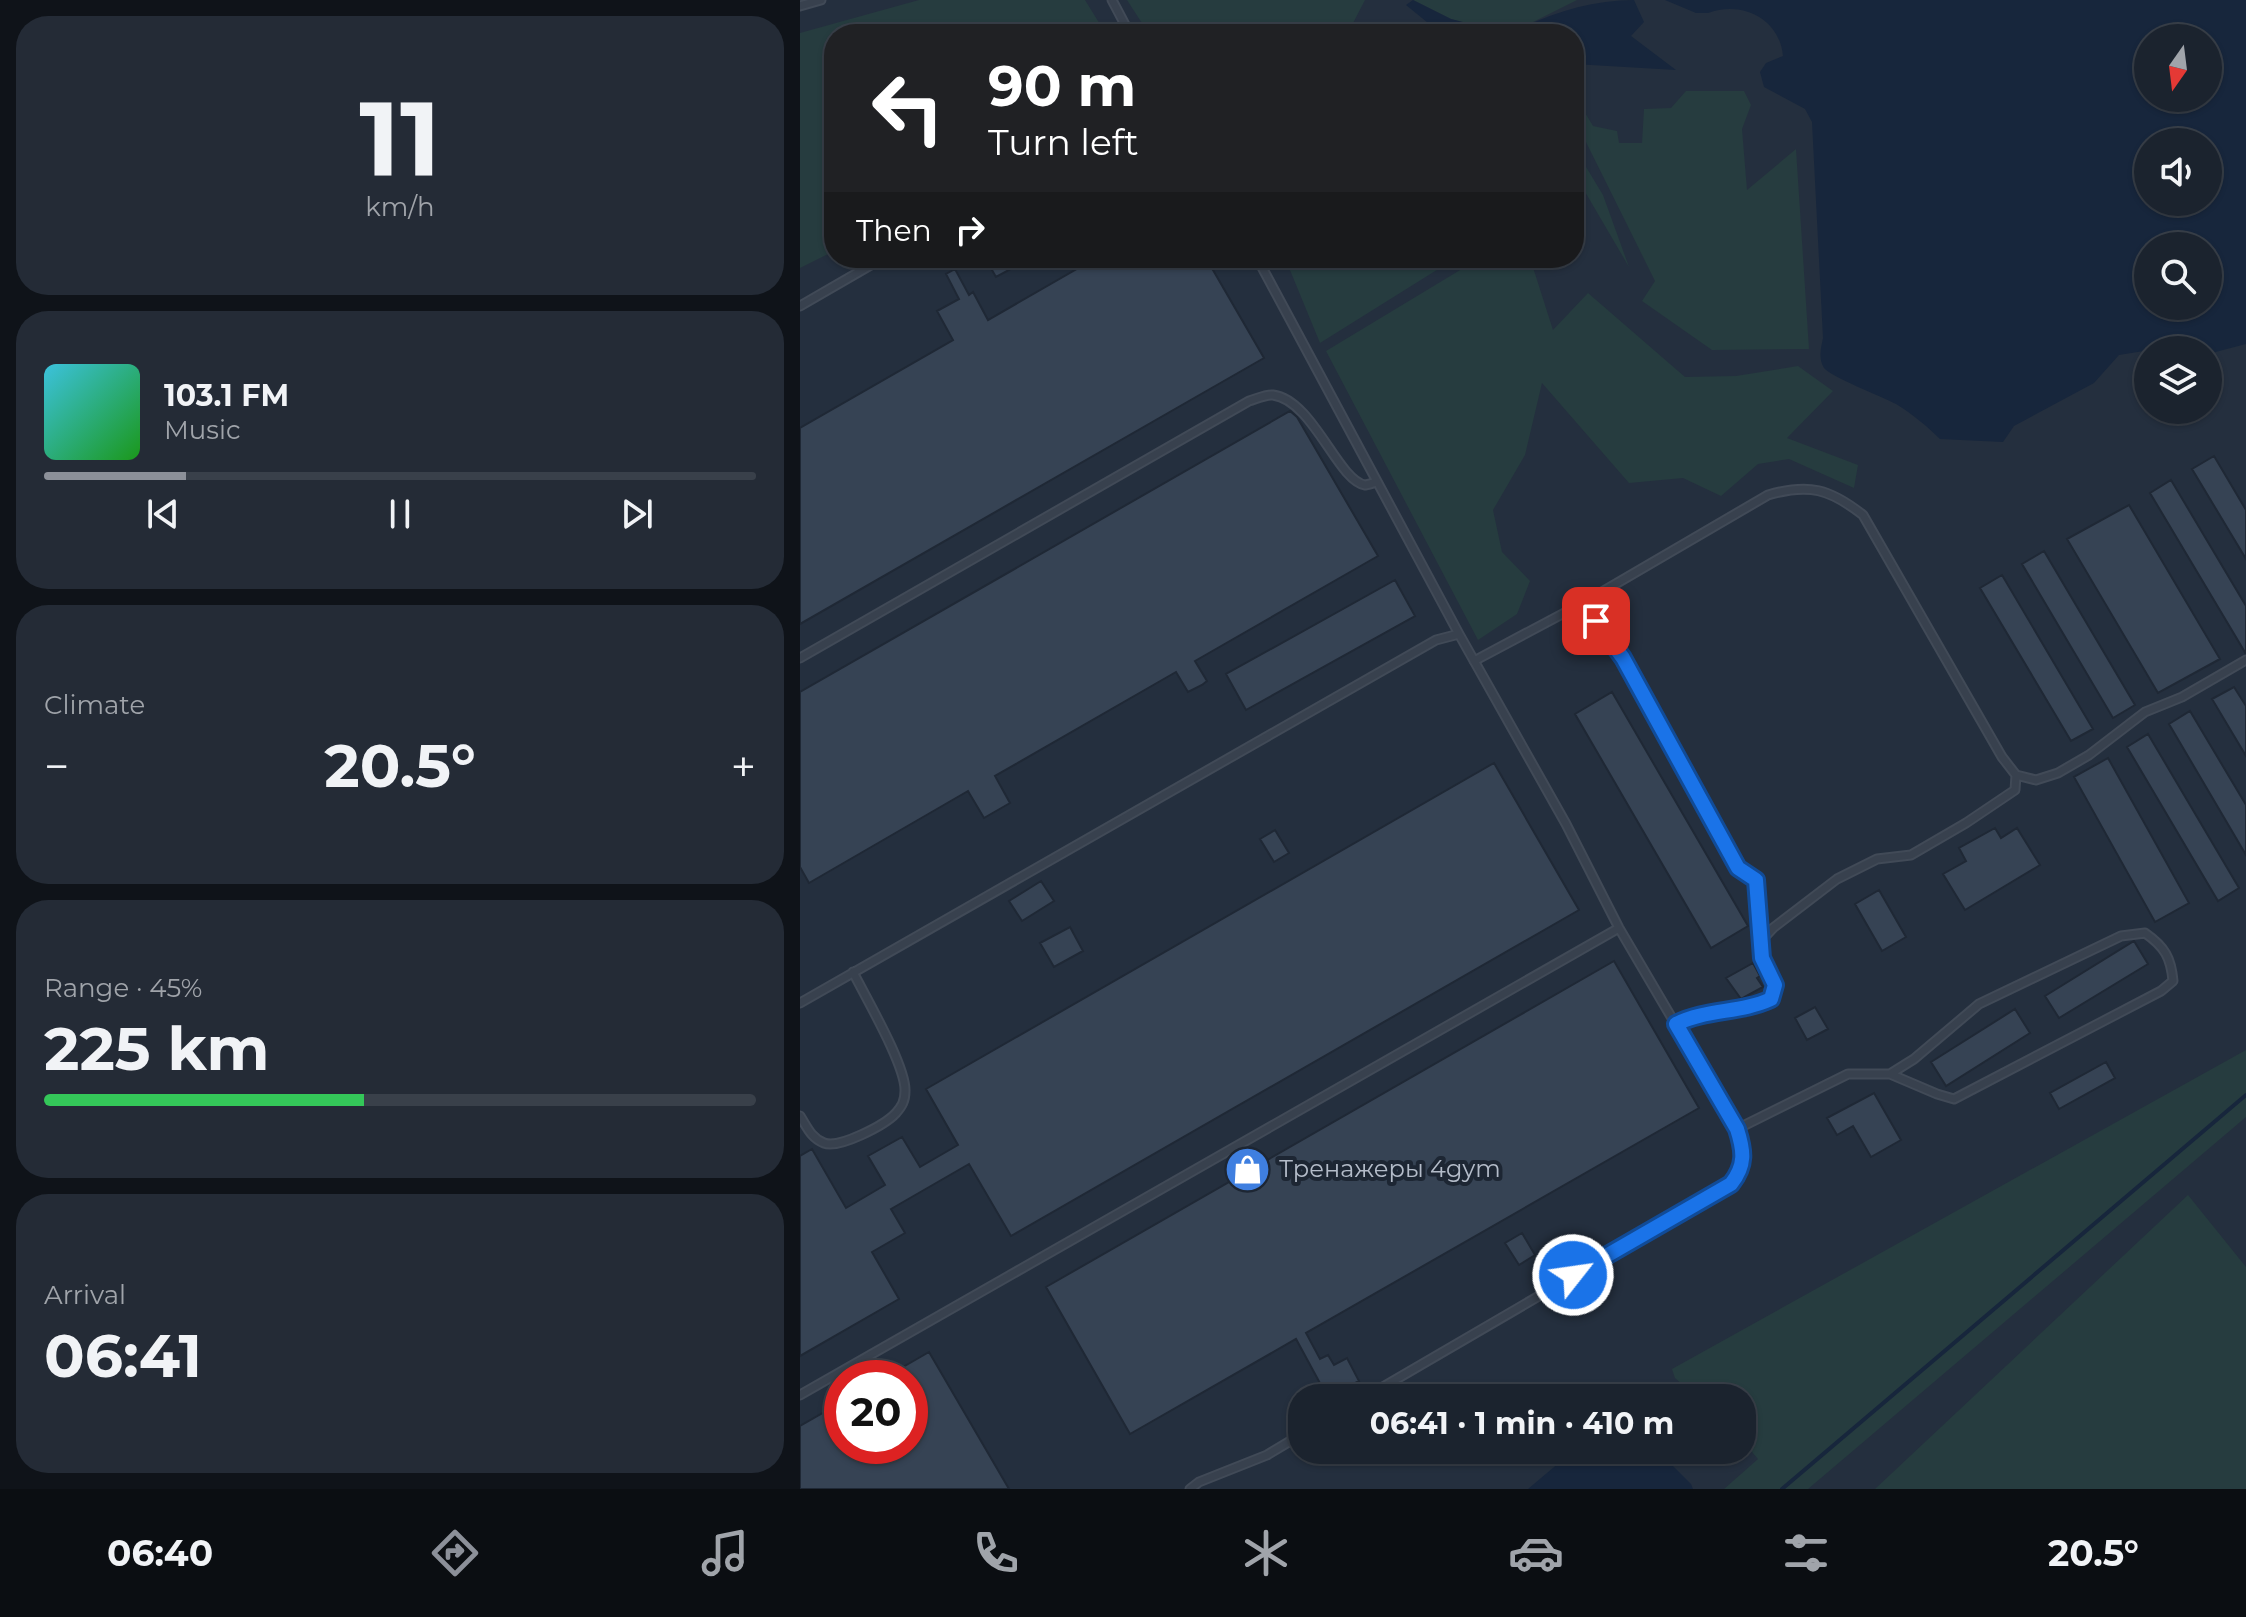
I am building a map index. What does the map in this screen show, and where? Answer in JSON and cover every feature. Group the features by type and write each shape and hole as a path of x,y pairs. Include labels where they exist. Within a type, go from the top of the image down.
{"lane":[{"path":"800,6 821,0"},
{"path":"1112,0 1125,24"},
{"path":"800,306 866,268"},
{"path":"1262,268 1459,634 1566,824 1619,928 1737,1129 1743,1148 1740,1172 1731,1184 1388,1384"},
{"path":"800,658 1249,401 1271,394 1287,400 1302,411 1352,478 1366,485 1377,482"},
{"path":"1474,661 1583,603 1768,495 1792,488 1817,489 1842,498 1863,515 2002,757 2016,775 2036,780 2058,773 2089,755 2145,712 2182,697 2246,660"},
{"path":"1583,603 1623,658 1738,868 1756,880 1762,958 1775,985 1771,999 1757,1006 1694,1015 1676,1024"},
{"path":"800,1003 1422,647 1459,634"},
{"path":"1760,942 1773,928 1837,879 1877,859 1911,855 1966,823 2015,790 2016,775"},
{"path":"800,1395 1619,928"},
{"path":"1737,1129 1848,1074 1890,1074 1954,1099 2161,991 2173,981 2172,961 2161,944 2145,933 2121,936 1979,1004 1914,1059 1890,1074"},
{"path":"800,1116 813,1137 839,1146 894,1116 904,1103 905,1087 900,1068 853,972"},
{"path":"1190,1489 1199,1482 1267,1455 1288,1442"}],"green space":[{"path":"919,0 1085,0 1100,24 832,24"},
{"path":"1127,0 1365,0 1353,24 1143,24"},
{"path":"1413,0 1577,0 1529,24 1470,24 1451,19"},
{"path":"824,26 824,256 800,268 800,33"},
{"path":"1686,91 1744,91 1751,105 1742,129 1747,190 1796,149 1809,349 1712,350 1642,301 1655,281 1584,138 1584,111 1593,126 1617,131 1619,143 1642,143 1644,109 1671,108"},
{"path":"1584,164 1603,195 1629,267 1584,190"},
{"path":"1289,268 1440,268 1320,343"},
{"path":"1463,268 1533,268 1553,330 1588,293 1685,377 1736,376 1798,366 1833,391 1787,438 1858,465 1854,488 1789,459 1758,464 1721,496 1683,478 1629,483 1542,383 1525,455 1493,510 1502,552 1530,581 1517,614 1478,640 1326,351"},
{"path":"2246,1050 2246,1117 1808,1489 1724,1489 1756,1464 1758,1459 1756,1384 1682,1384 1675,1378 1672,1369"},
{"path":"2188,1195 2246,1267 2246,1489 1875,1489"}],"water":[{"path":"1413,0 1451,19 1470,24 1429,24 1406,5"},
{"path":"1634,0 1644,22 1631,36 1676,70 1584,65 1584,24 1530,24 1601,2"},
{"path":"1665,0 2246,0 2246,344 2222,350 2222,336 2134,336 2134,353 2119,355 2094,383 2014,426 2003,442 1940,439 1896,404 1828,372 1821,357 1823,338 1812,122 1805,109 1764,87 1760,72 1766,63 1783,56 1775,32 1767,23 1746,11 1734,9 1696,13"},
{"path":"1558,1464 1671,1464 1693,1489 1528,1489"}],"building":[{"path":"991,268 1013,268 996,277"},
{"path":"1079,268 1212,268 1264,358 800,624 800,428 953,340 937,311 959,299 946,274 955,269 969,295 973,292 988,320"},
{"path":"1290,411 1297,417 1378,556 1195,661 1207,681 1202,685 1188,692 1176,672 995,776 1010,803 984,818 968,791 809,883 800,867 800,692"},
{"path":"2214,456 2246,510 2246,559 2192,469"},
{"path":"2171,480 2246,606 2246,654 2150,493"},
{"path":"2129,505 2220,659 2158,693 2067,539"},
{"path":"2044,551 2135,705 2113,718 2022,564"},
{"path":"2002,575 2093,729 2071,741 1980,588"},
{"path":"1395,580 1415,616 1246,710 1226,674"},
{"path":"2234,687 2246,706 2246,756 2212,699"},
{"path":"1612,692 1748,926 1711,948 1575,714"},
{"path":"2190,711 2246,805 2246,855 2169,724"},
{"path":"2148,734 2239,888 2218,901 2127,747"},
{"path":"2108,758 2189,903 2155,922 2074,777"},
{"path":"1494,763 1579,910 1011,1236 969,1164 891,1209 905,1233 872,1252 899,1299 800,1356 800,1156 812,1149 846,1208 885,1185 868,1156 902,1137 920,1167 958,1145 926,1089"},
{"path":"1995,828 2001,838 2017,828 2040,865 1965,910 1943,874 1966,861 1959,848"},
{"path":"1275,830 1289,853 1274,862 1260,839"},
{"path":"1041,881 1054,901 1022,921 1009,901"},
{"path":"1879,890 1906,937 1882,951 1855,904"},
{"path":"1070,927 1083,951 1054,967 1040,943"},
{"path":"2134,941 2148,964 2059,1018 2045,996"},
{"path":"1614,961 1699,1108 1306,1333 1320,1359 1328,1355 1334,1365 1347,1358 1359,1381 1354,1384 1320,1384 1296,1339 1130,1434 1046,1287"},
{"path":"1753,963 1763,987 1741,999 1726,978"},
{"path":"1815,1007 1828,1029 1807,1040 1795,1018"},
{"path":"2015,1009 2030,1033 1946,1086 1931,1062"},
{"path":"2106,1062 2115,1078 2059,1109 2050,1093"},
{"path":"1874,1093 1901,1140 1871,1157 1853,1126 1837,1135 1827,1118"},
{"path":"1522,1233 1535,1255 1519,1265 1505,1243"},
{"path":"929,1352 1009,1489 800,1489 800,1426 824,1412 824,1464 928,1464 928,1360 915,1360"}],"waterway":[{"path":"1782,1489 2246,1095"}],"place":[{"name":"Тренажеры 4gym","path":"1248,1169"}],"route":[{"path":"1573,1275 1731,1184 1740,1172 1743,1148 1737,1129 1676,1024 1694,1015 1757,1006 1771,999 1775,985 1762,958 1756,880 1738,868 1623,658 1596,621"}]}
